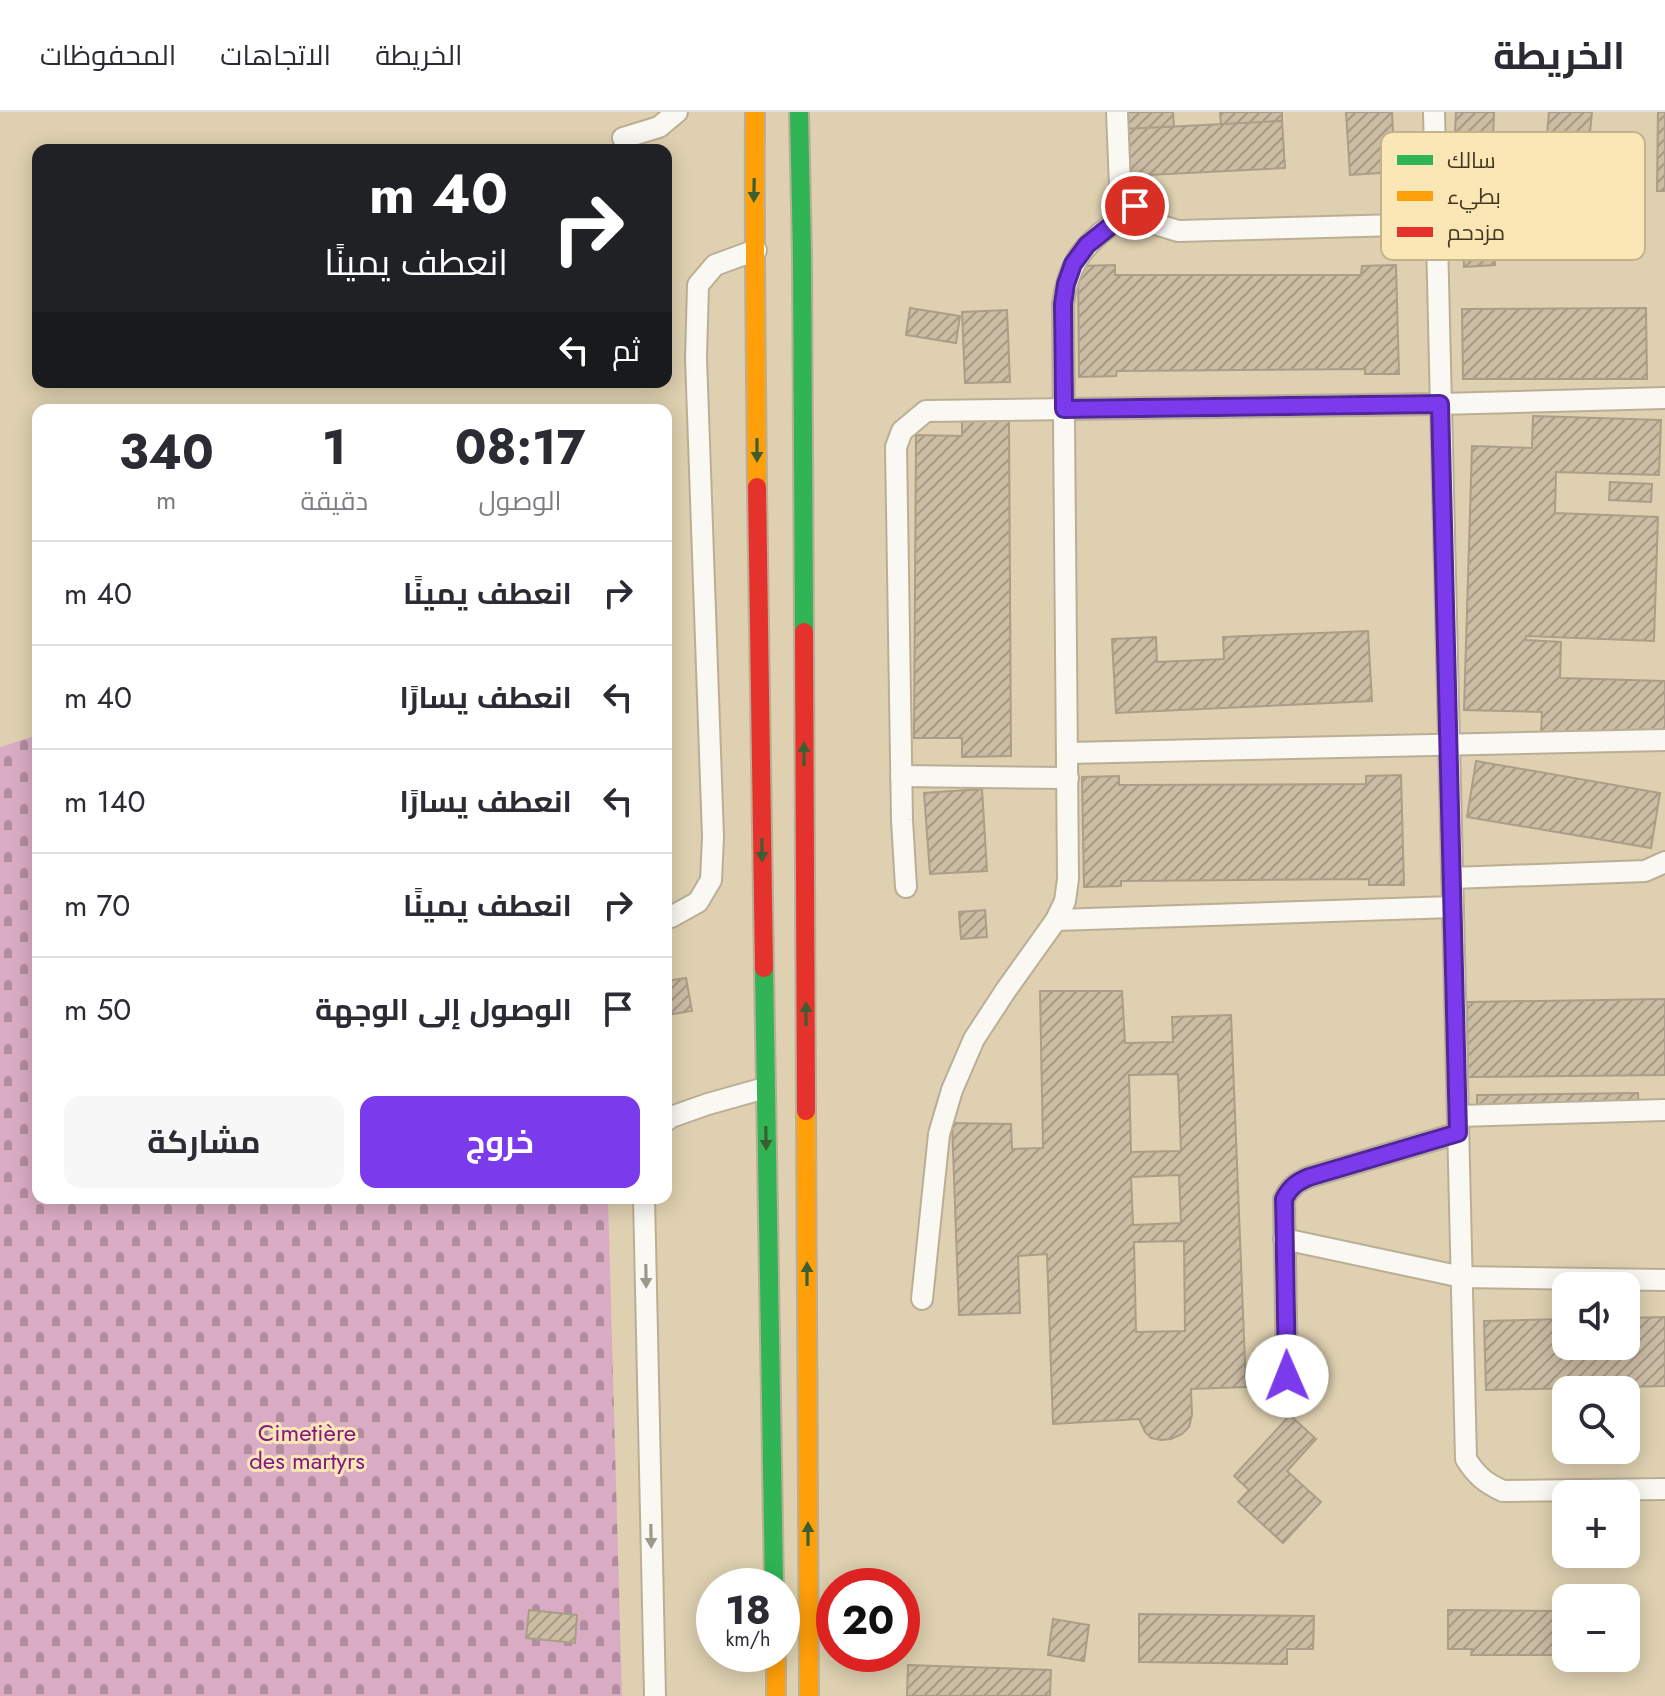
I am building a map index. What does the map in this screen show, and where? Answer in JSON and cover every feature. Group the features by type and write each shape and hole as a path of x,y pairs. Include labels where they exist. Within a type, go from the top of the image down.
{"highway":[{"path":"755,112 757,472 774,1568"},
{"path":"799,112 809,1696"},
{"path":"776,1672 776,1696"}],"lane":[{"path":"623,138 659,127 677,112"},
{"path":"1117,112 1120,186 1152,223 1178,231 1381,225"},
{"path":"1434,112 1434,132"},
{"path":"922,1299 939,1134 952,1090 974,1039 1056,920 1065,901 1068,879 1068,753 1063,304 1073,264 1087,245 1135,206"},
{"path":"672,916 698,902 711,880 713,837 696,358 698,285 715,265 756,250"},
{"path":"1437,260 1466,1459 1475,1474 1503,1491 1665,1489"},
{"path":"906,887 901,776 896,447 902,431 926,411 1665,398"},
{"path":"1068,753 1665,740"},
{"path":"901,776 1068,778"},
{"path":"1452,878 1645,871 1665,862"},
{"path":"1056,920 1453,907"},
{"path":"672,1117 765,1088"},
{"path":"1287,1376 1284,1199 1297,1182 1458,1124 1665,1110"},
{"path":"644,1204 655,1696"},
{"path":"1284,1239 1462,1277 1665,1280"}],"green space":[{"name":"Cimetière des martyrs","path":"32,737 32,1204 608,1204 622,1696 0,1696 0,747"}],"building":[{"path":"1125,112 1173,112 1174,127 1126,129"},
{"path":"1220,112 1282,112 1282,121 1221,125"},
{"path":"1346,112 1392,112 1393,132 1381,132 1381,173 1350,175"},
{"path":"1456,112 1494,112 1493,132 1455,132"},
{"path":"1549,112 1592,112 1590,132 1547,132"},
{"path":"1658,112 1665,112 1665,191 1657,191"},
{"path":"1282,121 1285,168 1128,176 1126,129"},
{"path":"1464,260 1495,260 1495,265 1464,267"},
{"path":"1115,265 1115,275 1361,275 1362,266 1396,265 1399,374 1365,374 1365,369 1117,371 1116,376 1079,377 1078,266"},
{"path":"910,308 960,316 956,343 906,335"},
{"path":"1646,308 1647,379 1463,379 1462,309"},
{"path":"1007,310 1010,382 965,383 962,312"},
{"path":"1533,416 1661,420 1659,475 1556,472 1555,513 1658,517 1654,641 1526,636 1526,640 1561,642 1560,678 1665,681 1665,737 1541,732 1542,712 1464,710 1472,446 1532,448"},
{"path":"962,420 1009,420 1011,756 962,757 962,738 914,738 916,435 962,436"},
{"path":"1610,482 1652,484 1651,502 1609,500"},
{"path":"1368,631 1372,701 1116,713 1112,639 1156,637 1157,662 1224,659 1223,637"},
{"path":"1476,761 1660,793 1651,848 1467,817"},
{"path":"1401,775 1404,885 1369,885 1369,879 1121,881 1121,886 1084,887 1082,777 1119,776 1119,785 1366,784 1366,776"},
{"path":"982,789 987,871 930,874 924,793"},
{"path":"985,910 987,937 961,939 959,912"},
{"path":"686,978 692,1011 672,1014 672,980"},
{"path":"1040,991 1122,991 1125,1043 1173,1042 1172,1017 1231,1015 1246,1387 1191,1389 1192,1415 1189,1427 1182,1434 1171,1439 1151,1438 1139,1419 1053,1424 1047,1254 1018,1256 1020,1313 959,1315 952,1123 1011,1124 1012,1149 1043,1148","holes":["1178,1074 1181,1151 1131,1152 1129,1075","1179,1175 1181,1223 1133,1225 1131,1177","1184,1241 1185,1331 1136,1332 1134,1242"]},
{"path":"1665,999 1665,1075 1468,1077 1467,1002"},
{"path":"1638,1093 1639,1118 1477,1119 1477,1095"},
{"path":"1665,1317 1665,1386 1640,1387 1640,1376 1552,1376 1552,1389 1486,1390 1484,1321 1552,1319 1552,1360 1640,1360 1640,1318"},
{"path":"1290,1415 1316,1439 1287,1471 1321,1502 1283,1543 1238,1502 1249,1490 1234,1476"},
{"path":"529,1610 577,1615 575,1643 526,1638"},
{"path":"1448,1610 1552,1611 1552,1655 1471,1655 1472,1649 1448,1649"},
{"path":"1139,1614 1314,1616 1313,1649 1287,1649 1287,1664 1139,1662"},
{"path":"1053,1619 1089,1625 1084,1661 1048,1655"},
{"path":"920,1665 1051,1670 1050,1696 907,1696 908,1672 920,1672"}],"traffic: fast":[{"path":"799,112 804,632"},
{"path":"764,968 774,1568"}],"traffic: slow":[{"path":"755,112 757,487"},
{"path":"806,1111 809,1696"},
{"path":"776,1672 776,1696"}],"traffic: jam":[{"path":"757,487 764,968"},
{"path":"804,632 806,1111"}],"route":[{"path":"1135,206 1087,245 1073,264 1066,284 1063,304 1064,409 1440,404 1458,1133 1309,1177 1289,1189 1284,1199 1287,1376"}]}
